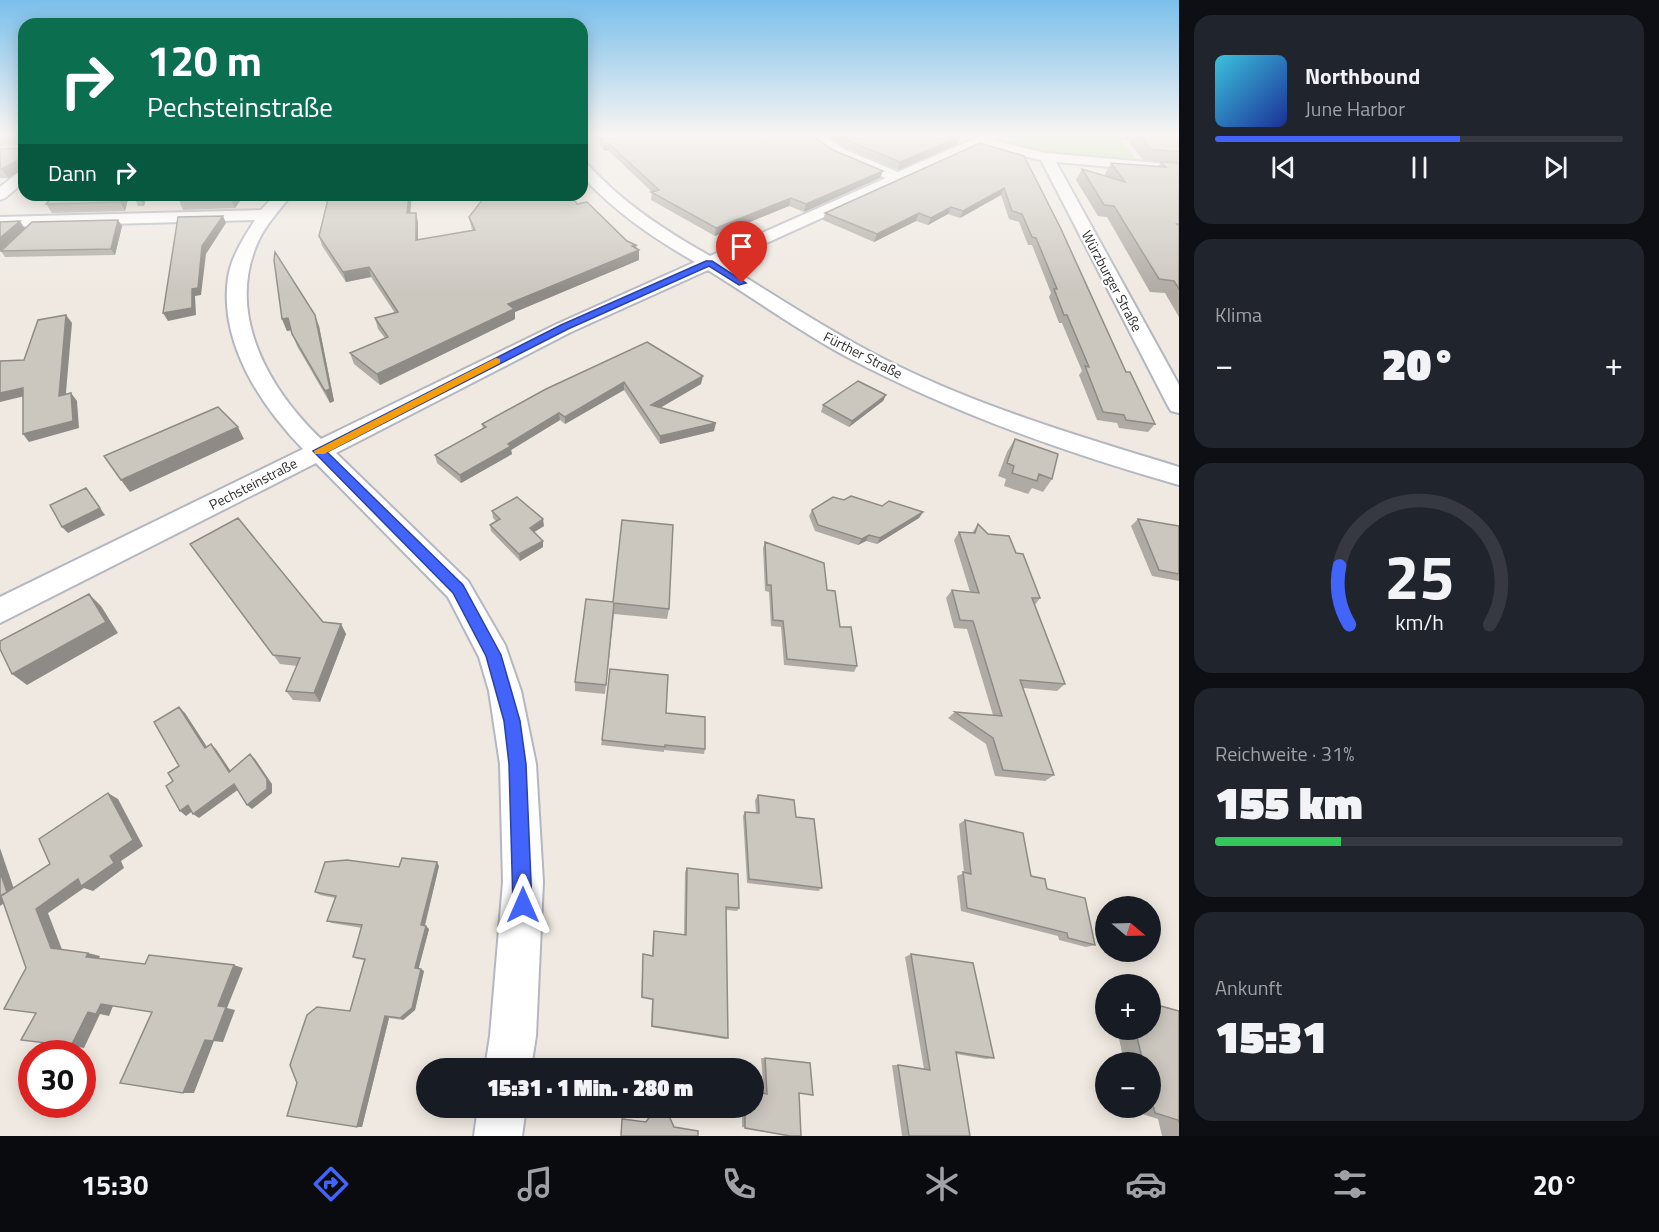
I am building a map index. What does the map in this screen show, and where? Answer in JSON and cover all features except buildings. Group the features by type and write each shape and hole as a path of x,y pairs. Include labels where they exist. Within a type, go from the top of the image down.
{"street":[{"name":"Fürther Straße","path":"599,186 633,216 804,324 857,354 931,389 1062,440 1179,476"},
{"name":"Pechsteinstraße","path":"0,611 564,327 882,186"},
{"name":"Würzburger Straße","path":"1061,186 1179,406"},
{"path":"278,201 266,215 249,243 237,277 238,312 245,343 268,393 319,451 458,589 494,655 512,721 518,764 523,882 510,1058"},
{"path":"0,222 266,215"},
{"path":"498,1136 500,1118"}],"slow traffic":[{"path":"320,451 496,361"}],"route":[{"path":"523,905 518,764 512,721 494,655 458,589 319,451 564,327 709,263 742,283"}]}
